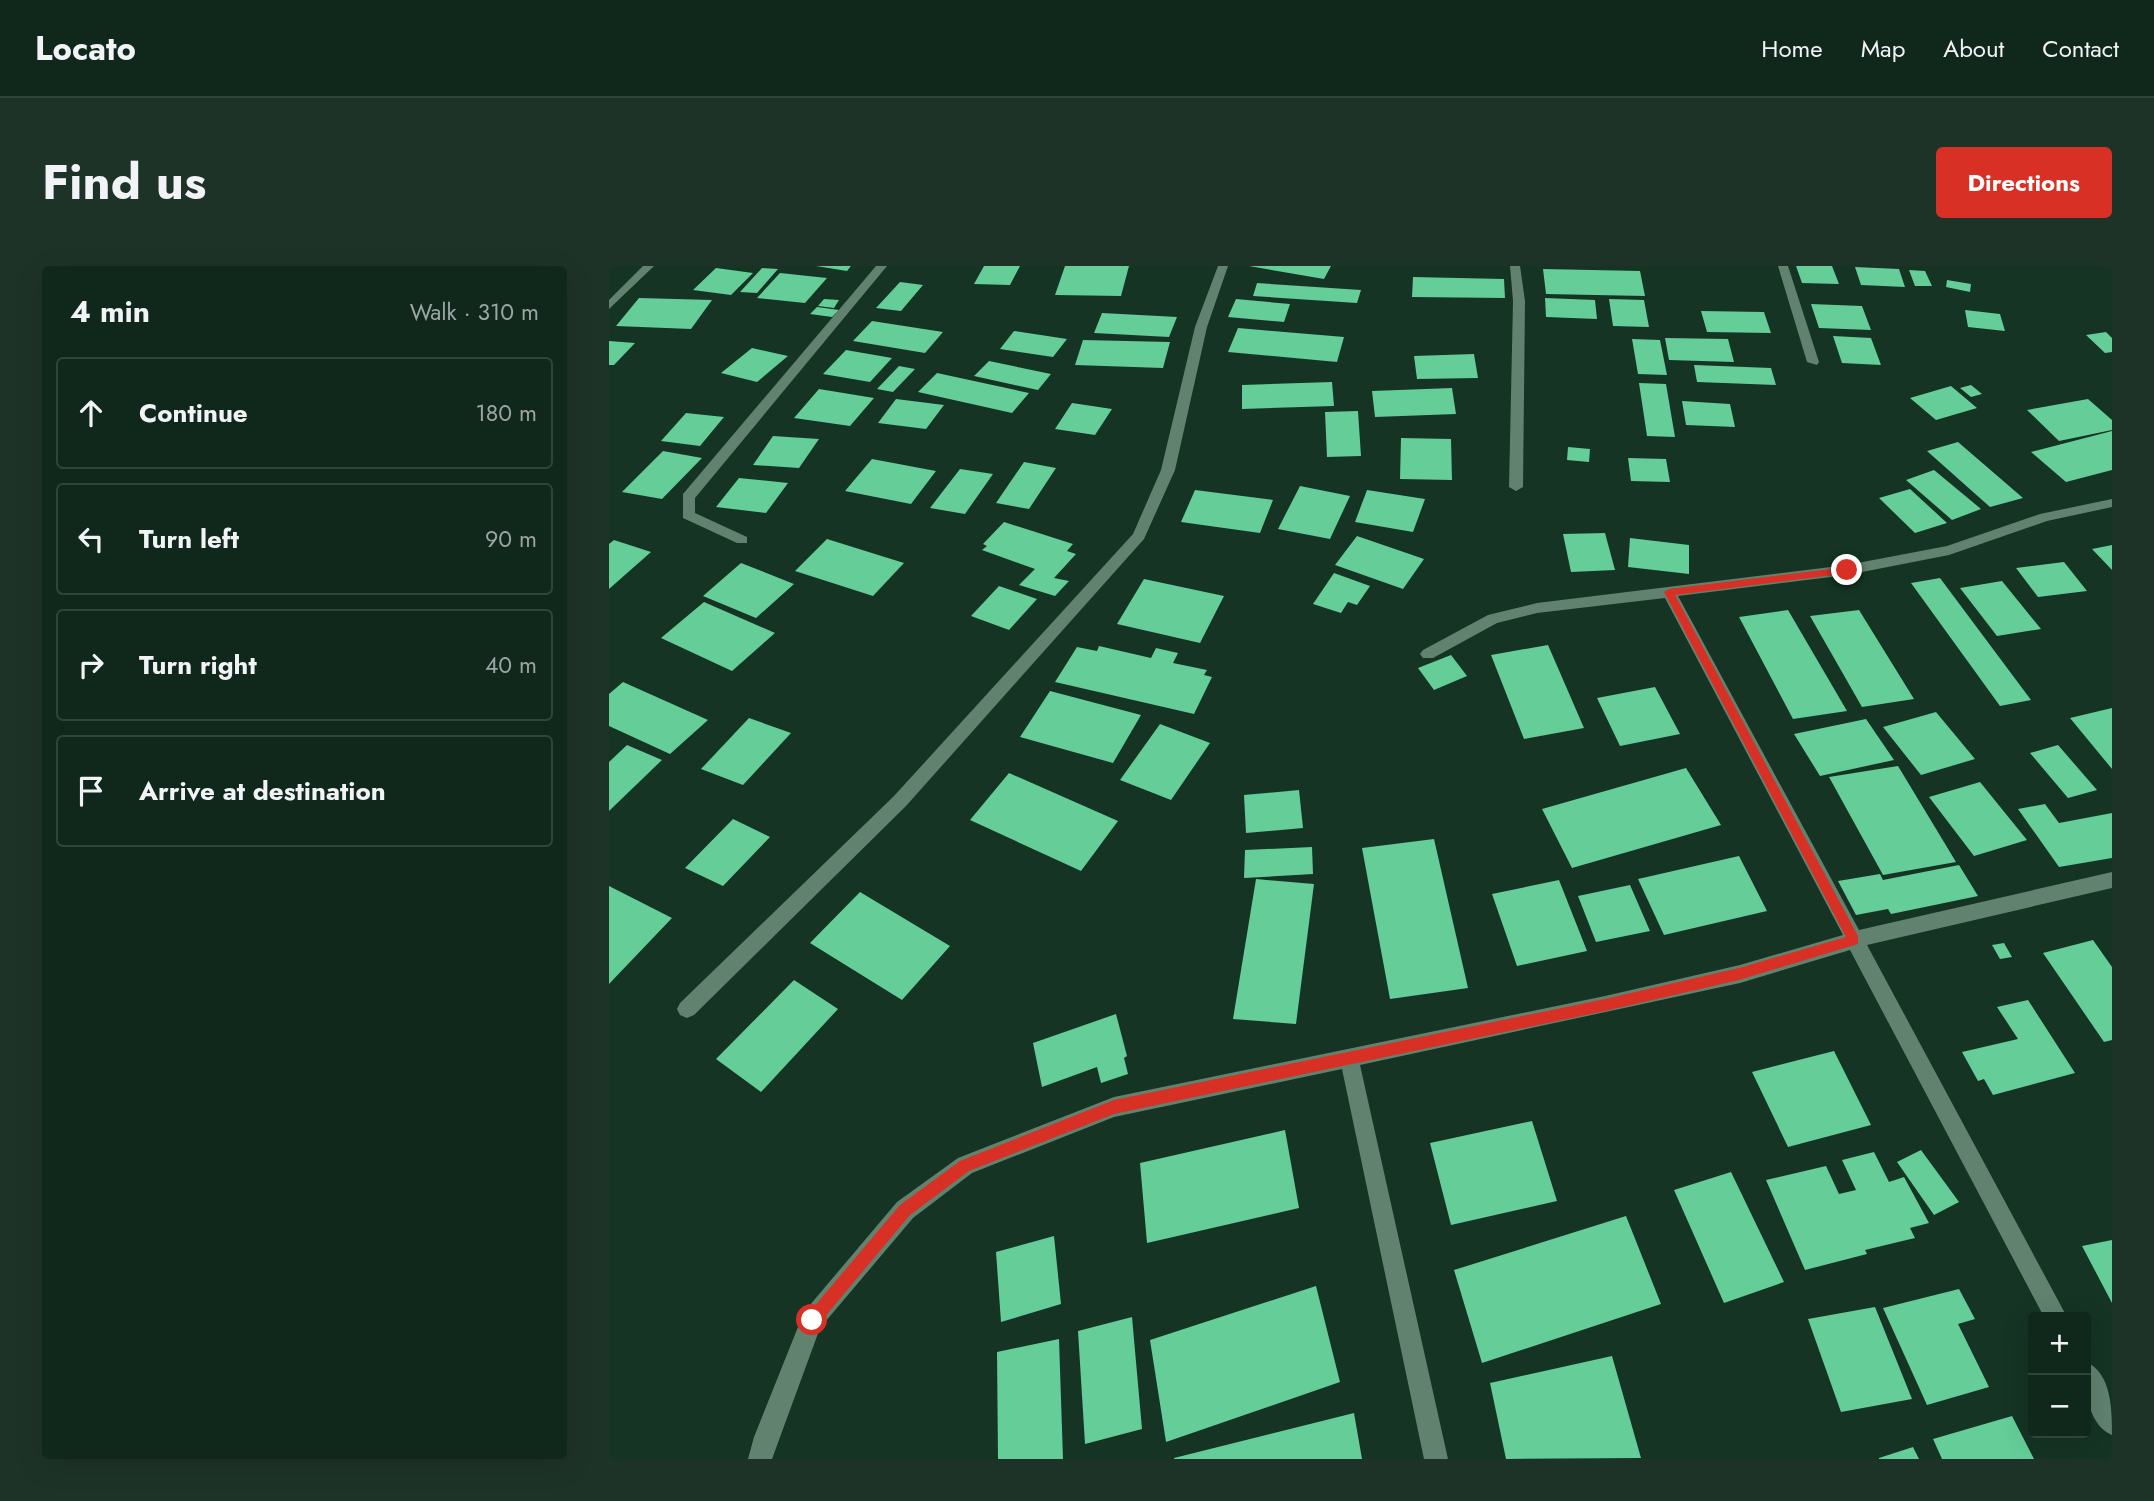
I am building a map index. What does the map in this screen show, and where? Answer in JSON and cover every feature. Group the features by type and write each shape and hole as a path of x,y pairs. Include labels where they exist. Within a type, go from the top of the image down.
{"street":[{"path":"609,306 649,266"},
{"path":"742,541 688,515 688,497 882,266"},
{"path":"687,1009 900,802 1139,536 1168,470 1201,327 1223,266"},
{"path":"1515,266 1519,301 1516,487"},
{"path":"1783,266 1813,362"},
{"path":"1428,654 1493,619 1537,608 1847,570 1936,553 2045,517 2112,503"},
{"path":"1669,592 2053,1312"},
{"path":"761,1459 766,1437 812,1320 905,1210 965,1166 1114,1107 1739,974 1854,940 2112,880"},
{"path":"1349,1058 1436,1459"},
{"path":"2087,1375 2112,1423"}],"building":[{"path":"816,266 851,266 847,271"},
{"path":"984,266 1020,266 1010,285 974,284"},
{"path":"1065,266 1129,266 1121,296 1055,295"},
{"path":"1249,266 1331,266 1324,279"},
{"path":"1796,266 1832,266 1839,284 1802,283"},
{"path":"1855,267 1899,269 1905,287 1861,285"},
{"path":"716,268 753,273 731,295 693,290"},
{"path":"762,268 778,269 757,293 740,292"},
{"path":"1543,269 1640,271 1645,296 1546,294"},
{"path":"1909,270 1925,271 1932,286 1915,286"},
{"path":"780,273 827,278 805,303 757,298"},
{"path":"1413,277 1504,279 1505,298 1412,297"},
{"path":"1947,280 1971,284 1970,292 1946,287"},
{"path":"900,282 923,285 901,311 876,308"},
{"path":"1257,283 1361,290 1357,303 1253,296"},
{"path":"639,298 712,300 691,329 616,326"},
{"path":"1545,298 1595,300 1597,319 1546,317"},
{"path":"824,299 839,300 834,308 818,306"},
{"path":"1236,299 1290,304 1284,322 1228,317"},
{"path":"1609,299 1644,300 1649,327 1613,326"},
{"path":"1811,304 1862,306 1871,330 1819,328"},
{"path":"817,307 839,310 832,317 810,314"},
{"path":"1965,310 2000,314 2005,331 1968,327"},
{"path":"1701,311 1764,312 1771,333 1707,332"},
{"path":"1102,313 1177,317 1169,337 1094,333"},
{"path":"872,321 943,332 925,353 853,341"},
{"path":"1238,328 1344,337 1337,362 1228,352"},
{"path":"1014,331 1067,339 1053,357 1000,349"},
{"path":"2106,332 2112,338 2112,352 2105,353 2086,335"},
{"path":"1833,336 1871,338 1881,365 1842,363"},
{"path":"1665,338 1728,339 1734,362 1669,360"},
{"path":"1632,339 1660,340 1667,375 1638,374"},
{"path":"1083,340 1170,342 1163,368 1075,365"},
{"path":"609,341 635,343 614,365 609,365"},
{"path":"752,348 788,356 757,382 721,373"},
{"path":"846,350 892,358 870,382 823,374"},
{"path":"1474,354 1478,378 1417,379 1414,356"},
{"path":"989,361 1051,374 1038,390 974,376"},
{"path":"1694,365 1771,368 1776,385 1697,382"},
{"path":"899,366 915,369 893,392 877,389"},
{"path":"937,373 1029,393 1012,413 918,392"},
{"path":"1332,382 1334,406 1242,409 1242,385"},
{"path":"1639,383 1666,384 1675,437 1647,436"},
{"path":"1971,385 1982,394 1971,397 1960,388"},
{"path":"1951,386 1977,408 1936,420 1910,398"},
{"path":"1452,388 1456,414 1375,417 1372,391"},
{"path":"819,389 874,398 850,426 794,418"},
{"path":"896,399 944,405 926,429 878,423"},
{"path":"2088,399 2112,420 2112,430 2059,441 2027,410"},
{"path":"1682,401 1730,404 1735,427 1686,425"},
{"path":"1072,403 1112,409 1095,435 1055,429"},
{"path":"1358,411 1361,456 1327,457 1325,412"},
{"path":"686,413 724,417 700,446 661,441"},
{"path":"2112,431 2112,470 2066,482 2031,452"},
{"path":"773,436 819,439 799,468 753,465"},
{"path":"1401,438 1451,439 1452,480 1400,479"},
{"path":"1958,442 2023,498 1990,507 1927,451"},
{"path":"1568,447 1590,449 1589,462 1567,460"},
{"path":"663,451 702,458 662,499 622,492"},
{"path":"1628,458 1666,459 1670,482 1631,481"},
{"path":"872,459 936,471 911,504 845,491"},
{"path":"1024,462 1056,468 1029,509 996,503"},
{"path":"960,469 993,474 965,514 930,508"},
{"path":"1934,470 1981,509 1952,520 1906,480"},
{"path":"739,478 788,483 766,513 716,507"},
{"path":"1300,486 1350,496 1330,539 1278,529"},
{"path":"1910,489 1947,523 1915,533 1879,498"},
{"path":"1195,490 1273,500 1260,533 1181,522"},
{"path":"1367,490 1425,499 1413,532 1355,522"},
{"path":"1004,522 1073,544 1067,551 1076,554 1054,578 1069,581 1055,596 1019,585 1035,569 982,550 987,546 983,544"},
{"path":"1605,533 1615,570 1571,572 1563,534"},
{"path":"1357,536 1424,559 1403,589 1335,565"},
{"path":"1630,538 1689,545 1689,574 1628,567"},
{"path":"827,539 904,563 873,596 795,571"},
{"path":"614,540 651,552 609,589 609,544"},
{"path":"2112,545 2112,570 2092,549"},
{"path":"2064,562 2087,591 2038,597 2016,568"},
{"path":"741,563 794,584 756,618 703,596"},
{"path":"1334,573 1370,586 1357,605 1348,602 1341,613 1313,604"},
{"path":"1940,578 2031,700 2000,706 1911,583"},
{"path":"1144,579 1224,596 1200,643 1117,624"},
{"path":"2002,581 2041,629 1997,636 1960,588"},
{"path":"999,586 1037,599 1009,630 971,616"},
{"path":"704,602 775,633 732,671 661,638"},
{"path":"1788,610 1847,711 1793,719 1739,617"},
{"path":"1859,610 1914,699 1862,707 1810,616"},
{"path":"1548,645 1584,728 1524,739 1491,655"},
{"path":"1099,646 1151,658 1156,648 1178,653 1173,663 1207,670 1204,675 1212,677 1194,714 1055,682 1077,647 1097,651"},
{"path":"1451,655 1467,676 1434,690 1418,668"},
{"path":"623,682 708,720 670,754 609,726 609,694"},
{"path":"1655,687 1680,734 1620,746 1597,698"},
{"path":"1050,691 1141,715 1113,763 1020,737"},
{"path":"2112,708 2112,769 2070,718"},
{"path":"1936,712 1975,759 1921,775 1883,727"},
{"path":"749,718 791,733 743,785 701,769"},
{"path":"1866,719 1894,760 1820,776 1794,734"},
{"path":"1160,724 1210,743 1171,800 1120,780"},
{"path":"627,745 662,760 609,811 609,762"},
{"path":"2058,745 2097,790 2068,798 2030,753"},
{"path":"1898,766 1956,862 1883,875 1829,777"},
{"path":"1686,768 1721,825 1572,868 1542,809"},
{"path":"1009,773 1118,821 1081,871 970,820"},
{"path":"1980,782 2027,840 1974,856 1929,797"},
{"path":"1299,790 1303,828 1246,833 1244,795"},
{"path":"2045,804 2059,823 2112,813 2112,858 2059,867 2018,809"},
{"path":"733,819 770,837 723,886 685,868"},
{"path":"1434,839 1468,988 1390,999 1362,848"},
{"path":"1312,847 1313,874 1244,878 1245,850"},
{"path":"1739,856 1767,911 1664,935 1638,879"},
{"path":"1959,865 1978,896 1891,914 1888,909 1856,915 1838,881 1880,874 1883,880"},
{"path":"1256,879 1314,884 1296,1024 1233,1019"},
{"path":"1559,880 1587,951 1517,966 1492,894"},
{"path":"1630,885 1650,931 1596,942 1578,896"},
{"path":"609,886 672,918 609,984"},
{"path":"860,892 950,946 902,1000 810,943"},
{"path":"2093,940 2112,967 2112,1040 2104,1042 2043,953"},
{"path":"2004,943 2012,957 2000,959 1992,945"},
{"path":"794,980 838,1009 761,1092 716,1059"},
{"path":"2028,1000 2075,1073 1993,1095 1984,1079 1978,1081 1962,1052 2018,1039 1997,1007"},
{"path":"1116,1014 1127,1056 1124,1058 1128,1074 1101,1083 1097,1067 1042,1087 1033,1043"},
{"path":"1834,1051 1871,1125 1788,1147 1752,1072"},
{"path":"1532,1121 1557,1201 1451,1225 1430,1143"},
{"path":"1285,1130 1299,1208 1147,1243 1140,1163"},
{"path":"1921,1150 1959,1202 1934,1215 1897,1162"},
{"path":"1874,1152 1889,1182 1904,1177 1929,1223 1910,1228 1915,1238 1865,1250 1867,1254 1805,1270 1766,1180 1826,1166 1839,1194 1856,1190 1842,1160"},
{"path":"1731,1172 1784,1282 1724,1303 1674,1190"},
{"path":"1626,1216 1661,1304 1482,1363 1454,1270"},
{"path":"1054,1236 1061,1304 1001,1322 996,1252"},
{"path":"2112,1240 2112,1303 2082,1246"},
{"path":"1316,1286 1340,1382 1166,1442 1150,1340"},
{"path":"1959,1289 1975,1319 1958,1324 1989,1387 1927,1405 1883,1308"},
{"path":"1875,1307 1912,1399 1841,1412 1808,1319"},
{"path":"1132,1317 1142,1429 1085,1444 1078,1331"},
{"path":"1059,1339 1063,1459 998,1459 997,1352"},
{"path":"1612,1356 1641,1458 1506,1459 1490,1383"},
{"path":"1354,1413 1362,1459 1174,1459 1174,1458"},
{"path":"2012,1416 2034,1459 1942,1459 1933,1439"},
{"path":"1913,1447 1919,1459 1879,1459 1879,1458"}],"route":[{"path":"812,1320 905,1210 965,1166 1114,1107 1605,1005 1739,974 1854,940 1669,592 1847,570"}]}
